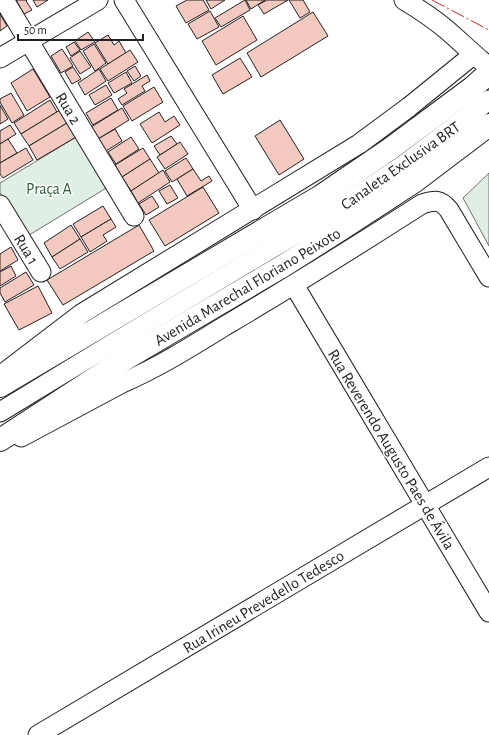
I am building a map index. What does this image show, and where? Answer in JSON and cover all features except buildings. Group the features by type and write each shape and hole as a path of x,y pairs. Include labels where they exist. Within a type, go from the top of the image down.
{"main road":[{"name":"Avenida Marechal Floriano Peixoto","path":"0,440 110,345 390,149 472,88 489,73"},
{"name":"Avenida Marechal Floriano Peixoto","path":"0,386 110,345 283,266 415,181 489,125"}],"street":[{"name":"Rua 2","path":"4,0 134,216"},
{"path":"0,58 98,0"},
{"path":"124,0 253,210"},
{"path":"404,0 448,31 489,67"},
{"path":"0,376 81,314 359,144 409,107 473,54"},
{"name":"Canaleta Exclusiva BRT","path":"0,412 331,213 402,166 489,100"},
{"path":"0,448 166,361 294,285 422,204 430,201 438,201 444,204 449,210 489,277"},
{"name":"Rua 1","path":"0,205 41,272"},
{"name":"Rua Reverendo Augusto Paes de Ávila","path":"294,285 489,612"},
{"name":"Rua Irineu Prevedello Tedesco","path":"38,735 489,467"}],"green space":[{"name":"Praça A","path":"78,136 108,187 26,237 0,193 0,183"},
{"path":"489,173 489,246 463,198"}],"power":[{"path":"432,0 489,30"}]}
